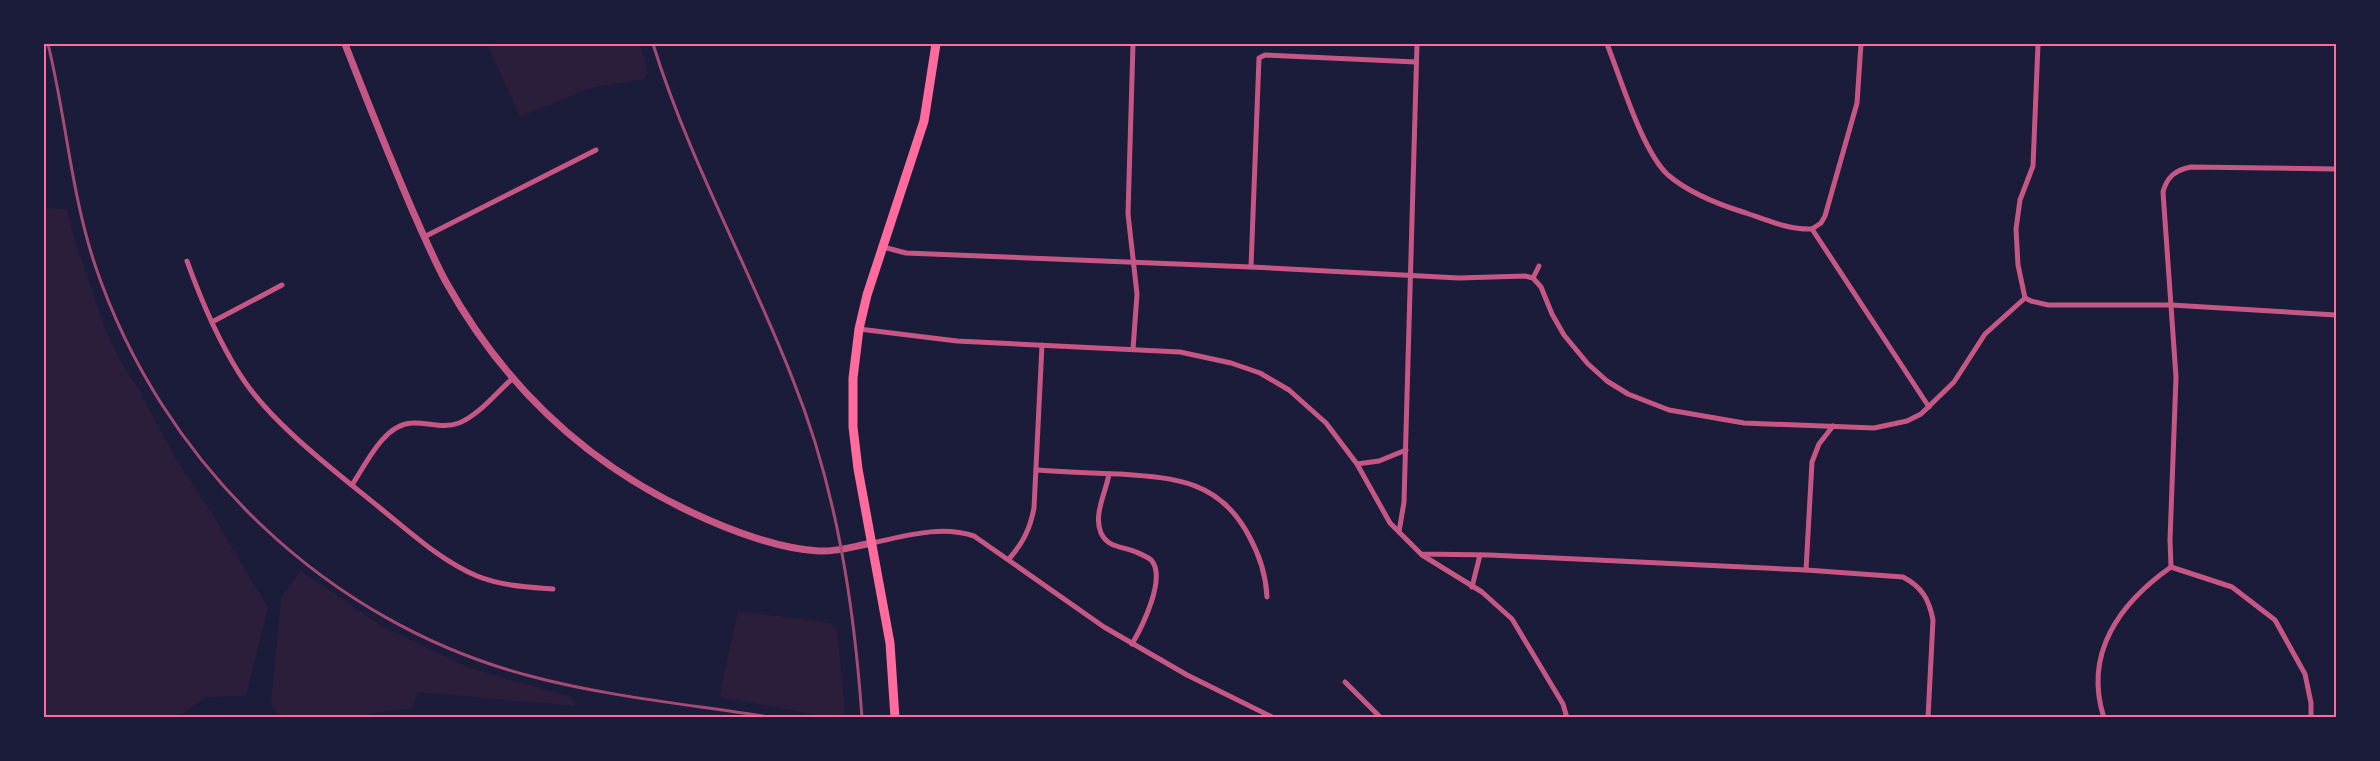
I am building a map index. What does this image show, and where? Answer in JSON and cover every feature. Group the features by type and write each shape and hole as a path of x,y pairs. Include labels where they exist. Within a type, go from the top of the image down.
{"main road":[{"path":"895,715 890,643 858,469 853,427 853,378 859,328 867,295 924,121 936,44"}],"street":[{"path":"345,44 392,164 446,281 467,316 513,378 549,418 586,450 660,498 718,525 774,542 819,551 836,550 934,531 953,531 974,536 1009,559 1050,591 1132,644 1186,675 1275,717"},
{"path":"1133,44 1128,214 1137,294 1133,349"},
{"path":"1399,532 1404,502 1406,450 1417,44"},
{"path":"1607,44 1647,146 1666,173 1691,190 1735,209 1797,230 1812,229 1821,223 1825,216 1857,103 1861,44"},
{"path":"2025,298 2018,265 2016,229 2020,200 2033,166 2038,44"},
{"path":"1251,267 1259,58 1265,55 1416,62"},
{"path":"424,237 596,150"},
{"path":"2171,567 2176,376 2163,192 2166,182 2180,169 2191,167 2337,169"},
{"path":"1812,229 1929,407"},
{"path":"883,247 906,253 1459,278 1525,276 1533,278 1541,287 1564,335 1603,378 1628,394 1669,410 1744,423 1874,428 1893,425 1921,414 1954,382 1985,334 2025,298"},
{"path":"187,261 212,322 240,375 278,421 423,543 476,575 509,586 553,589"},
{"path":"1533,278 1539,266"},
{"path":"212,322 282,285"},
{"path":"2025,298 2048,305 2171,305 2337,315"},
{"path":"859,328 957,341 1180,352 1230,363 1260,374 1289,390 1315,412 1338,437 1357,464 1390,523 1421,554 1500,606 1512,619 1563,704 1567,717"},
{"path":"1009,559 1021,545 1030,528 1034,508 1042,345"},
{"path":"352,485 384,438 393,430 413,423 442,426 459,423 474,414 513,378"},
{"path":"1806,570 1812,462 1819,444 1833,426"},
{"path":"1357,464 1379,461 1406,450"},
{"path":"1037,470 1166,477 1202,488 1226,504 1242,522 1263,564 1267,597"},
{"path":"1109,474 1099,514 1102,536 1114,546 1136,552 1152,560 1156,571 1152,597 1141,628 1132,644"},
{"path":"1421,554 1892,575 1914,583 1926,595 1931,605 1933,620 1928,717"},
{"path":"1472,587 1480,555"},
{"path":"2104,717 2097,697 2102,650 2122,611 2146,585 2171,567"},
{"path":"2171,567 2232,587 2275,620 2305,674 2311,703 2311,717"},
{"path":"1345,682 1381,717"}],"shaded area":[{"path":"487,44 640,44 648,72 644,79 589,88 520,117"},
{"path":"44,208 67,209 74,238 106,330 121,362 139,390 176,459 211,512 268,608 246,696 206,697 178,717 44,717"},
{"path":"301,571 383,627 470,668 571,697 575,706 418,692 412,708 373,713 364,717 281,717 271,705 281,597"},
{"path":"738,611 830,623 837,630 844,717 829,717 719,697"}],"railway":[{"path":"48,44 74,183 87,238 95,265 125,338 163,406 209,469 262,525 321,575 386,617 456,651 530,676 560,683 621,695 775,718"},
{"path":"653,44 684,130 793,380 821,462 841,546 848,589 862,718"}]}
